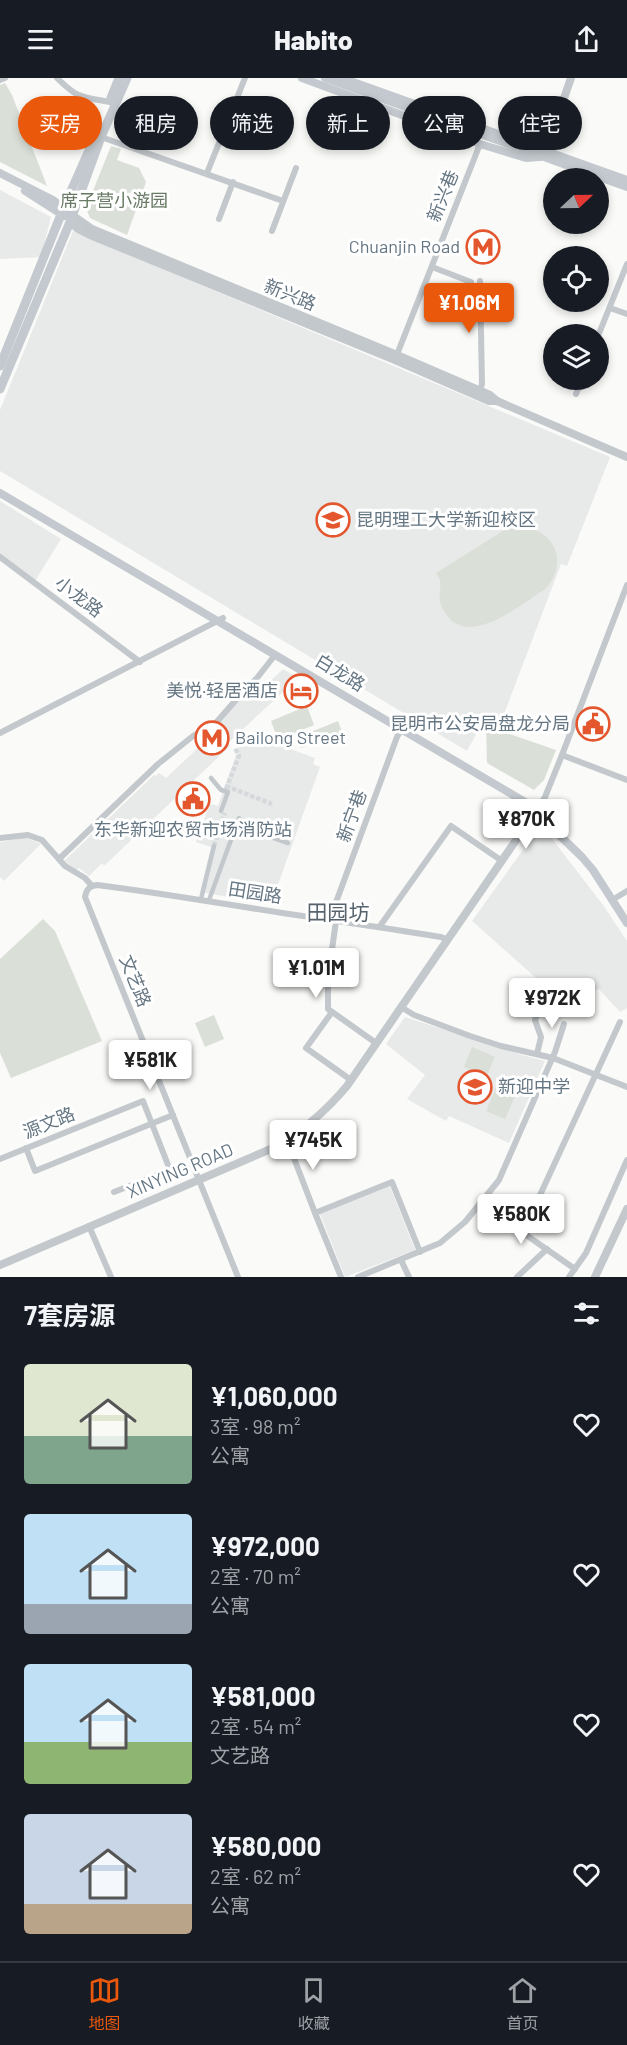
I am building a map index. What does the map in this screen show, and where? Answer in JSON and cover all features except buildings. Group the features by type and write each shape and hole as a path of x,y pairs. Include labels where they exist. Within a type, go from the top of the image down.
{"main road":[{"path":"0,388 119,78"},
{"path":"102,134 127,78"},
{"path":"302,78 402,115"},
{"path":"325,78 481,135 545,153 627,187"},
{"path":"342,78 545,153 627,180"},
{"path":"486,146 526,158 545,153"},
{"path":"0,366 95,150"},
{"path":"0,173 67,214"},
{"path":"0,179 67,214"},
{"name":"白龙路","path":"0,486 275,655 403,727"},
{"name":"白龙路","path":"0,493 221,620 538,809 586,853 627,913"},
{"name":"白龙路","path":"538,809 588,863 627,923"}],"street":[{"path":"0,80 5,78"},
{"path":"57,78 69,91 79,96 110,102"},
{"path":"207,173 245,78"},
{"path":"545,153 571,78"},
{"path":"102,136 283,201"},
{"name":"新兴巷","path":"396,358 478,150"},
{"path":"272,231 296,168"},
{"path":"219,219 234,183"},
{"name":"新兴路","path":"67,214 92,229 396,358 480,391 497,401 627,457"},
{"path":"603,324 627,264"},
{"path":"432,267 471,282"},
{"path":"480,281 483,384 480,391"},
{"path":"610,308 627,314"},
{"name":"新兴路","path":"396,358 489,401 497,401"},
{"path":"576,394 578,390"},
{"name":"小龙路","path":"0,557 140,662"},
{"path":"538,809 562,755 627,585"},
{"path":"0,734 221,620"},
{"path":"59,859 158,764 193,736 214,725 275,655"},
{"name":"新宁巷","path":"332,1012 328,1009 328,978 335,905 403,727"},
{"path":"562,755 627,780"},
{"path":"211,778 221,790 228,792 220,811"},
{"name":"XINYING ROAD","path":"0,1265 199,1181 287,1140 319,1116 333,1103 351,1080 538,809"},
{"path":"209,900 239,818"},
{"path":"236,825 288,843"},
{"path":"380,926 451,826 502,861"},
{"path":"0,838 19,835 42,840 65,866 85,878 92,886"},
{"path":"201,899 214,846"},
{"name":"田园路","path":"92,886 209,900 334,921 380,926 448,940"},
{"name":"文艺路","path":"92,886 86,892 85,897 238,1277"},
{"path":"617,897 627,891"},
{"path":"537,1054 541,1037 534,1020 555,998 560,997 568,1002"},
{"path":"401,1007 414,1015 470,1036 553,1058 627,1087"},
{"path":"351,1080 306,1048 332,1012 376,1043"},
{"path":"519,1229 534,1208 620,1022"},
{"path":"358,1277 440,1243 465,1222 499,1180 553,1058 564,1024"},
{"name":"源文路","path":"0,1159 143,1101 152,1124"},
{"path":"26,1148 35,1171 173,1115"},
{"path":"114,1192 170,1170 152,1124"},
{"path":"287,1140 341,1277"},
{"path":"569,1277 586,1252 627,1160"},
{"path":"315,1213 392,1182 420,1252"},
{"path":"480,1203 575,1269"},
{"path":"595,1277 627,1209"},
{"path":"89,1226 111,1277"},
{"path":"517,1277 547,1249"},
{"path":"401,1260 409,1277"}],"shaded area":[{"path":"0,190 51,217 41,257 0,259"},
{"name":"昆明理工大学新迎校区","path":"73,231 610,457 567,566 561,564 501,722 485,718 467,751 0,471 0,410"},
{"path":"0,501 61,539 35,581 0,555"},
{"path":"283,669 298,678 228,743 230,746 105,865 101,864 89,876 64,861 154,775 159,773 166,778 199,747 194,740 204,735 253,688 258,693"},
{"path":"244,732 315,758 313,764 320,767 271,904 200,892 211,847 196,842 210,804 218,806"},
{"path":"543,830 603,905 627,941 627,1008 620,1012 598,988 578,1007 536,978 472,921 528,843"},
{"path":"23,838 41,844 4,881 0,877 0,842"},
{"name":"新迎中学","path":"405,1017 545,1061 509,1143 449,1116 446,1121 407,1099 425,1075 386,1044"},
{"path":"390,1186 415,1250 345,1277 320,1214"}],"green space":[{"path":"5,83 18,111 18,150 33,150 47,186 0,162 0,85"},
{"name":"席子营小游园","path":"111,146 114,147 114,150 121,150 117,160 139,168 146,182 127,235 90,218 86,208"},
{"path":"522,519 527,526 550,541 557,555 556,570 549,584 520,606 492,622 478,626 464,626 453,621 441,605 440,580 436,573"},
{"path":"307,706 314,725 278,740 271,721"},
{"path":"338,721 342,732 301,748 296,738"},
{"path":"486,726 556,750 544,780 534,790 487,763"},
{"path":"43,919 55,931 102,1041 11,1078 0,1053 0,959"},
{"path":"214,1015 224,1039 205,1047 195,1023"},
{"path":"472,1047 495,1057 486,1077 464,1067"},
{"path":"500,1078 519,1087 505,1119 486,1111"}],"tunnel":[{"path":"226,789 239,756 235,748"},
{"path":"226,786 272,804"},
{"path":"214,846 225,813"}],"place":[{"name":"Chuanjin Road","path":"483,247"},
{"name":"昆明理工大学新迎校区","path":"333,520"},
{"name":"美悦·轻居酒店","path":"301,691"},
{"name":"昆明市公安局盘龙分局","path":"593,724"},
{"name":"Bailong Street","path":"212,738"},
{"name":"东华新迎农贸市场消防站","path":"193,799"},
{"name":"新迎中学","path":"475,1087"}],"district":[{"name":"田园坊","path":"338,913"}]}
